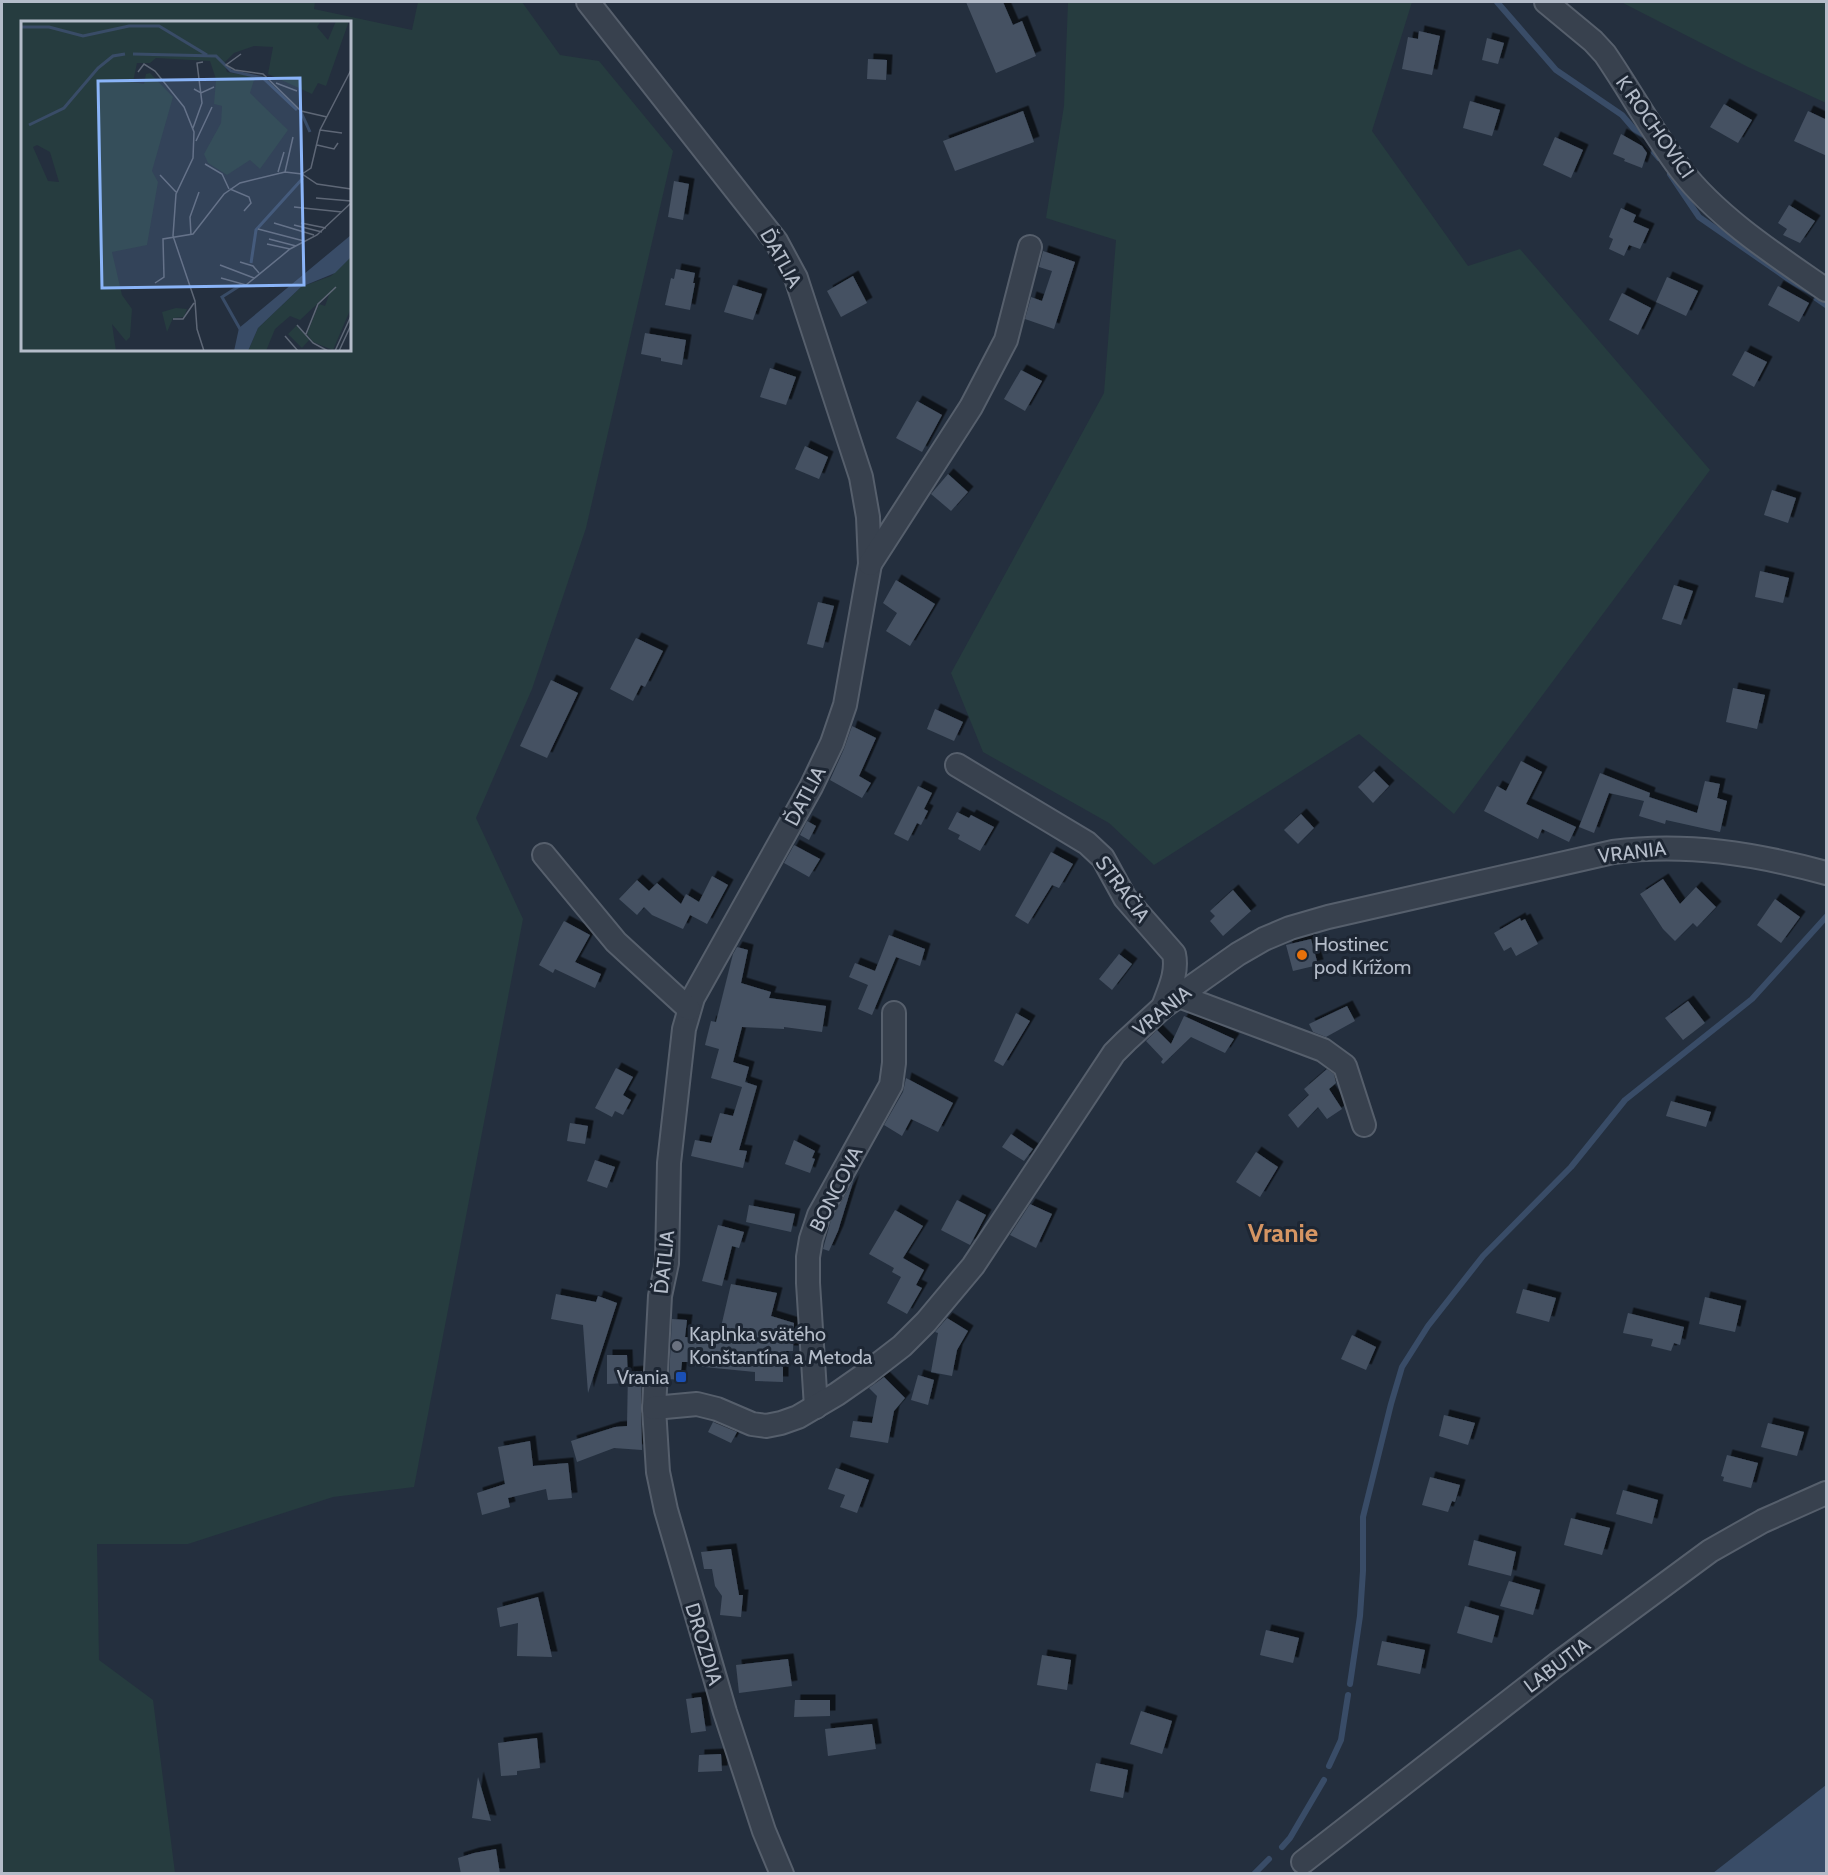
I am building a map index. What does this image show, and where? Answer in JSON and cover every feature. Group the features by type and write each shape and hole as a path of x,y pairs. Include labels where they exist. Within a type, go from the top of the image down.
{"street":[{"name":"ĎATLIA","path":"588,2 776,241 796,278 861,477 868,517 870,564 845,705 832,743 811,787 693,998 684,1029 669,1163 667,1263 660,1296 654,1408"},
{"name":"K ROCHOVICI","path":"1546,2 1593,41 1605,54 1682,171 1704,195 1754,237 1827,290"},
{"name":"ĎATLIA","path":"870,564 971,407 1006,340 1030,247"},
{"name":"STRAČIA","path":"957,765 1087,843 1103,858 1125,898 1174,954 1176,965 1171,1002"},
{"name":"VRANIA","path":"654,1408 697,1404 717,1409 752,1424 766,1426 781,1423 816,1407 837,1394 902,1346 973,1266 1114,1053 1171,1002 1238,954 1264,939 1290,928 1340,914 1613,852 1646,847 1690,848 1745,854 1827,873"},
{"path":"544,855 616,942 689,1010"},
{"path":"1171,1002 1323,1050 1345,1066 1364,1125"},
{"name":"BONCOVA","path":"816,1407 808,1283 811,1239 819,1215 891,1085 894,1063 894,1013"},
{"name":"DROZDIA","path":"654,1408 658,1472 666,1510 725,1712 764,1832 782,1874"},
{"name":"LABUTIA","path":"1303,1862 1557,1664 1710,1551 1763,1521 1827,1493"}],"green space":[{"path":"2,2 315,2 314,9 412,30 418,2 522,2 560,55 599,61 673,151 586,528 532,689 476,818 523,919 414,1487 333,1497 188,1544 97,1544 99,1660 153,1700 175,1873 2,1873"},
{"path":"1068,2 1412,2 1372,131 1468,266 1520,249 1710,470 1454,814 1359,734 1154,865 1109,823 983,752 951,673 1104,393 1116,240 1046,218 1064,106"},
{"path":"1621,2 1826,2 1826,103 1748,67"}],"water":[{"path":"1826,1785 1826,1873 1713,1873"}],"building":[{"path":"966,2 1003,2 1013,25 1022,21 1036,56 996,73"},
{"path":"1419,31 1440,36 1432,75 1402,69 1408,37 1418,39"},
{"path":"1487,38 1504,43 1498,64 1482,60"},
{"path":"868,59 887,60 886,80 867,79"},
{"path":"1470,101 1500,110 1492,136 1463,128"},
{"path":"1724,104 1752,120 1738,143 1710,127"},
{"path":"1023,111 1034,142 955,171 943,141"},
{"path":"1808,111 1827,120 1827,156 1794,141"},
{"path":"1621,134 1642,146 1647,153 1642,168 1613,154"},
{"path":"1555,137 1583,150 1571,178 1543,165"},
{"path":"674,181 689,184 683,220 668,217"},
{"path":"1789,205 1815,221 1800,243 1783,235 1787,229 1778,223"},
{"path":"1621,208 1636,215 1633,222 1649,229 1640,249 1629,245 1624,256 1609,249 1613,239 1609,237"},
{"path":"1043,251 1075,262 1054,329 1025,319 1031,297 1042,301 1052,271 1039,267"},
{"path":"676,269 695,273 690,310 665,305 671,278 674,279"},
{"path":"853,276 867,303 841,317 827,291"},
{"path":"1667,277 1698,291 1686,316 1656,302"},
{"path":"733,285 762,294 753,320 724,312"},
{"path":"1778,286 1809,303 1799,322 1768,305"},
{"path":"1622,293 1651,308 1638,335 1609,320"},
{"path":"645,333 686,340 682,365 641,354"},
{"path":"1745,351 1767,362 1754,387 1732,375"},
{"path":"770,368 796,377 786,405 760,397"},
{"path":"1021,370 1042,381 1025,411 1004,399"},
{"path":"917,401 942,415 922,452 896,438"},
{"path":"805,446 828,457 819,479 795,469"},
{"path":"948,474 968,492 951,511 931,494"},
{"path":"1772,490 1796,498 1788,523 1764,515"},
{"path":"1760,571 1789,578 1783,603 1755,597"},
{"path":"896,580 935,604 910,646 886,631 897,613 883,603"},
{"path":"1674,585 1693,591 1681,625 1662,619"},
{"path":"818,602 834,606 823,648 807,644"},
{"path":"636,638 663,651 645,687 641,685 633,701 610,689"},
{"path":"551,680 578,693 547,758 520,746"},
{"path":"1733,688 1765,695 1757,729 1726,722"},
{"path":"935,709 963,722 954,741 927,729"},
{"path":"852,726 876,738 859,776 871,783 862,798 830,780"},
{"path":"1521,761 1542,772 1526,804 1576,827 1569,842 1542,829 1538,839 1484,811 1497,786 1506,791"},
{"path":"1374,771 1389,786 1373,803 1358,787"},
{"path":"1600,773 1650,793 1649,797 1697,813 1705,781 1720,784 1717,798 1727,801 1720,832 1666,820 1665,824 1639,816 1644,801 1609,793 1594,833 1579,827"},
{"path":"918,786 932,793 924,809 928,811 921,825 917,823 908,841 894,834"},
{"path":"957,812 969,818 971,815 994,827 980,851 958,839 960,835 948,829"},
{"path":"1301,814 1314,828 1298,844 1284,830"},
{"path":"807,821 816,826 809,840 800,835"},
{"path":"794,845 820,859 809,877 784,863"},
{"path":"1051,852 1073,864 1059,888 1052,885 1028,924 1015,916"},
{"path":"712,876 728,885 707,924 690,915 683,929 652,915 644,907 637,915 619,899 637,880 649,891 657,883 681,904 686,894 699,902"},
{"path":"1663,879 1680,904 1696,887 1716,907 1697,927 1693,923 1675,941 1663,929 1640,894"},
{"path":"1233,890 1251,911 1223,936 1210,921 1215,916 1210,911"},
{"path":"1775,899 1800,917 1781,943 1757,925"},
{"path":"1520,918 1521,921 1525,919 1538,944 1516,956 1511,947 1504,951 1494,933"},
{"path":"564,921 590,935 575,962 601,974 595,988 555,969 553,973 539,965"},
{"path":"889,935 925,949 920,966 896,957 872,1015 858,1009 868,985 849,977 855,963 875,971"},
{"name":"Hostinec pod Krížom","path":"1311,939 1318,965 1293,971 1286,945"},
{"path":"737,947 748,950 741,983 771,992 769,998 826,1006 822,1032 784,1027 784,1029 742,1027 733,1062 749,1067 745,1082 757,1086 739,1150 747,1151 743,1168 691,1156 695,1140 711,1143 720,1113 733,1116 742,1087 711,1078 719,1049 705,1045 711,1021 716,1022 733,954"},
{"path":"1119,954 1132,964 1112,990 1099,979"},
{"path":"1688,1001 1705,1023 1683,1040 1665,1018"},
{"path":"1347,1006 1355,1021 1326,1037 1313,1032 1309,1024"},
{"path":"1016,1013 1030,1021 1003,1066 994,1061"},
{"path":"1184,1016 1234,1039 1225,1053 1191,1037 1163,1064 1161,1062 1163,1059 1146,1041 1157,1030 1171,1044"},
{"path":"616,1068 633,1077 623,1095 631,1100 623,1115 615,1111 612,1117 595,1108"},
{"path":"1327,1069 1334,1074 1336,1083 1329,1089 1342,1109 1327,1119 1318,1107 1298,1128 1288,1115 1309,1095 1304,1089"},
{"path":"906,1078 953,1103 938,1132 911,1119 902,1136 884,1125 903,1092"},
{"path":"1671,1101 1711,1112 1706,1127 1666,1116"},
{"path":"570,1123 588,1126 585,1144 567,1141"},
{"path":"1011,1134 1033,1149 1024,1161 1002,1147"},
{"path":"794,1140 815,1151 810,1173 785,1164"},
{"path":"1256,1152 1278,1167 1260,1197 1236,1182"},
{"path":"595,1160 615,1167 607,1188 587,1181"},
{"path":"854,1179 838,1231 829,1251 823,1249 831,1220"},
{"path":"957,1200 986,1215 970,1245 941,1230"},
{"path":"1030,1204 1052,1214 1036,1248 1010,1235"},
{"path":"749,1205 795,1214 791,1232 746,1222"},
{"path":"895,1210 923,1226 903,1258 924,1270 916,1285 922,1288 907,1314 887,1303 901,1277 892,1272 894,1268 869,1254"},
{"path":"718,1225 744,1232 739,1248 732,1246 722,1286 702,1281"},
{"path":"731,1284 777,1293 771,1316 794,1323 793,1351 786,1351 786,1354 783,1354 783,1382 755,1381 755,1372 694,1366 694,1362 682,1362 680,1380 669,1379 672,1319 687,1320 685,1337 718,1340"},
{"path":"1523,1289 1556,1298 1549,1322 1516,1313"},
{"path":"556,1294 596,1302 598,1296 617,1303 588,1393 583,1325 551,1319"},
{"path":"1705,1297 1741,1306 1735,1332 1699,1324"},
{"path":"1628,1313 1684,1327 1680,1345 1674,1343 1671,1351 1651,1346 1653,1339 1623,1333"},
{"path":"947,1318 968,1331 957,1350 952,1376 931,1372 938,1333 935,1332"},
{"path":"1352,1335 1376,1347 1366,1370 1341,1359"},
{"path":"607,1355 627,1355 628,1383 607,1384"},
{"path":"642,1371 642,1450 614,1448 577,1462 571,1441 615,1427 627,1426 628,1372"},
{"path":"918,1375 934,1380 928,1405 911,1400"},
{"path":"884,1377 905,1398 894,1411 888,1443 850,1437 853,1421 872,1423 877,1396 869,1388"},
{"path":"1444,1415 1475,1423 1468,1445 1439,1436"},
{"path":"713,1422 737,1432 731,1443 708,1432"},
{"path":"1768,1423 1804,1432 1797,1456 1761,1447"},
{"path":"530,1441 533,1466 568,1463 572,1498 548,1500 546,1489 508,1498 510,1507 482,1515 477,1493 505,1484 498,1447"},
{"path":"1727,1455 1758,1463 1751,1488 1723,1481 1724,1477 1721,1476"},
{"path":"836,1468 869,1480 857,1513 840,1507 845,1495 828,1489"},
{"path":"1430,1477 1460,1485 1455,1502 1452,1501 1448,1512 1422,1505"},
{"path":"1623,1490 1658,1500 1652,1524 1616,1514"},
{"path":"1571,1518 1610,1528 1602,1555 1564,1545"},
{"path":"1474,1540 1516,1552 1511,1576 1468,1565"},
{"path":"731,1549 739,1595 743,1595 741,1617 720,1615 722,1596 715,1586 712,1569 704,1569 701,1552"},
{"path":"1509,1581 1540,1590 1533,1615 1500,1606"},
{"path":"538,1597 552,1657 517,1656 518,1623 500,1627 497,1608"},
{"path":"1465,1606 1499,1616 1492,1643 1457,1633"},
{"path":"1266,1630 1299,1638 1293,1663 1260,1655"},
{"path":"1382,1641 1425,1650 1420,1674 1377,1665"},
{"path":"1042,1655 1071,1660 1067,1690 1037,1685"},
{"path":"788,1659 792,1686 739,1693 736,1665"},
{"path":"701,1697 706,1731 691,1733 686,1699"},
{"path":"795,1700 830,1700 830,1716 794,1717"},
{"path":"1141,1711 1172,1721 1162,1754 1130,1744"},
{"path":"872,1724 876,1749 828,1756 825,1729"},
{"path":"537,1738 540,1768 517,1771 517,1775 501,1776 498,1743"},
{"path":"721,1754 722,1771 698,1772 699,1755"},
{"path":"1096,1763 1128,1770 1123,1798 1090,1791"},
{"path":"478,1777 491,1821 472,1818"},
{"path":"496,1849 500,1874 461,1874 458,1858"}],"waterway":[{"path":"1497,2 1556,70 1622,115 1659,158"},
{"path":"1670,174 1699,217 1826,305"},
{"path":"1350,1684 1360,1616 1363,1517 1402,1367 1428,1326 1483,1256 1571,1167 1625,1100 1752,999 1826,917"},
{"path":"1329,1766 1341,1740 1348,1695"},
{"path":"1282,1847 1290,1838 1324,1780"},
{"path":"1254,1874 1269,1859"}],"place":[{"name":"Hostinec pod Krížom","path":"1302,955"},
{"name":"Kaplnka svätého Konštantína a Metoda","path":"677,1346"},
{"name":"Vrania","path":"681,1377"}],"district":[{"name":"Vranie","path":"1283,1233"}]}
